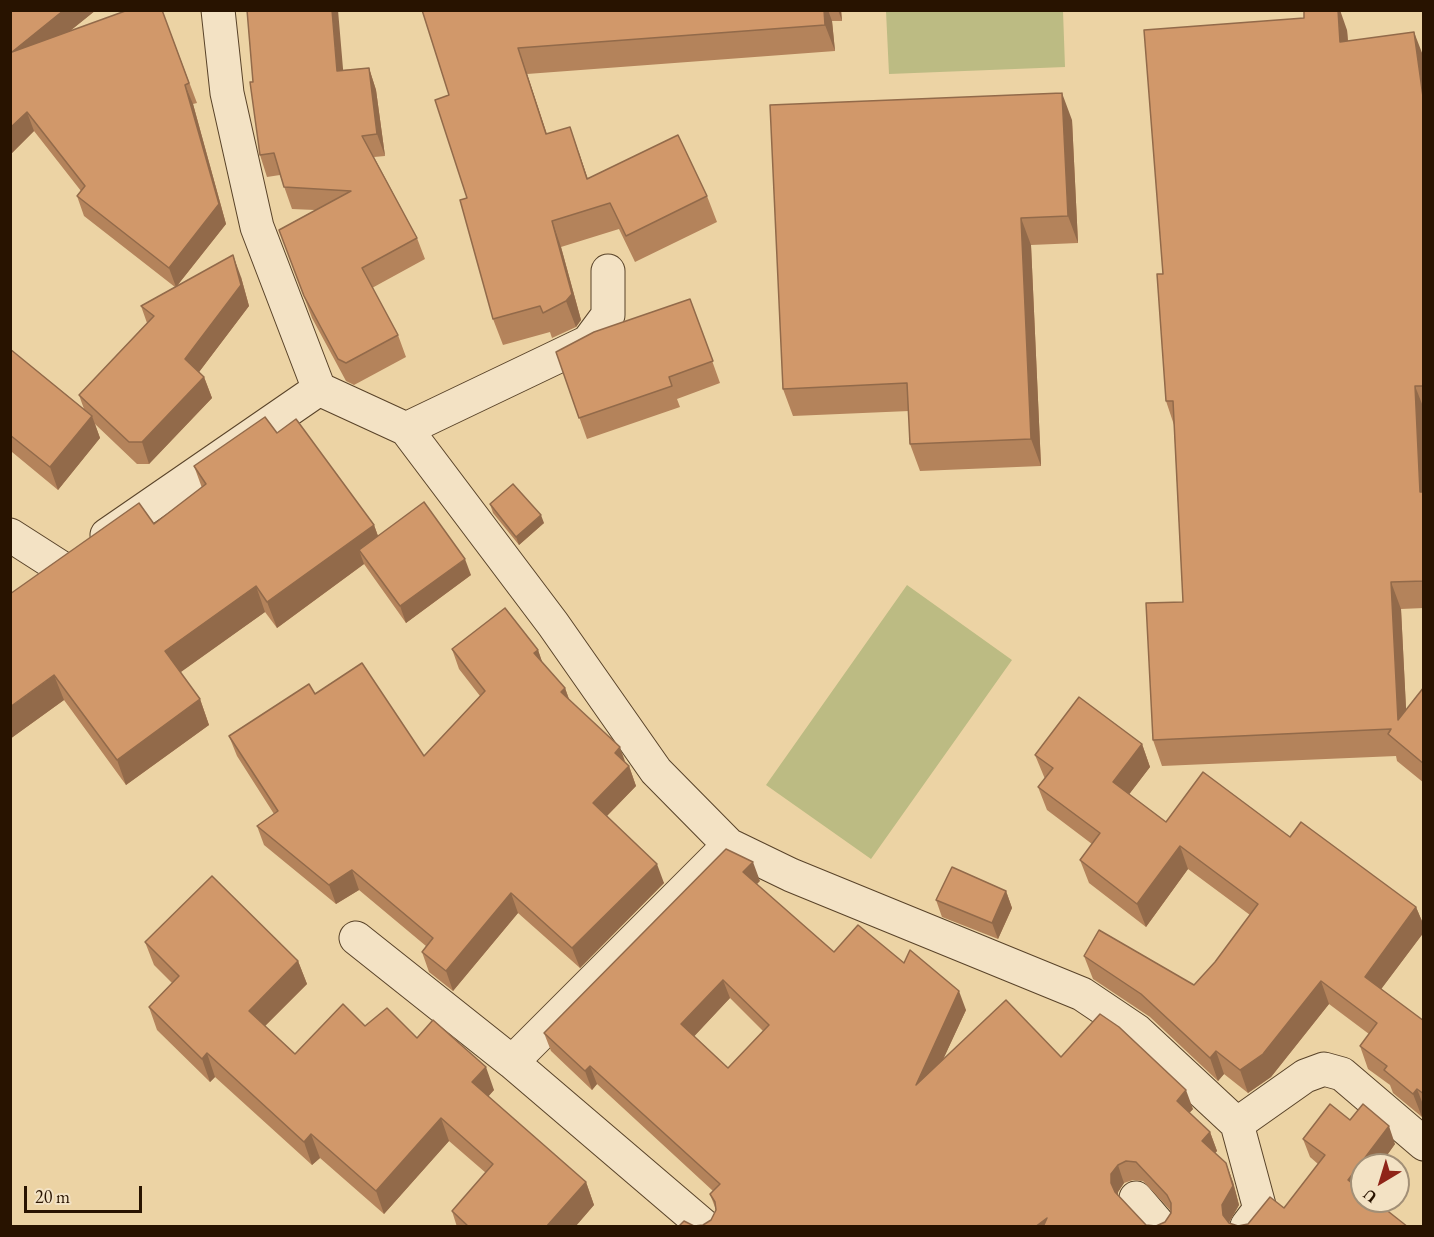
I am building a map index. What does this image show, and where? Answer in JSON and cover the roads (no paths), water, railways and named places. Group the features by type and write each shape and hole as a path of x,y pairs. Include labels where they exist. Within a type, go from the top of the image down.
{"street":[{"path":"218,10 227,93 257,227 319,390 406,429 554,624 656,771 729,845 791,875 1082,994 1137,1032 1237,1124 1260,1209 1247,1227"},
{"path":"406,429 588,342 608,315 608,271"},
{"path":"10,536 48,576 319,390"},
{"path":"512,1062 729,845"},
{"path":"356,938 512,1062 704,1227"},
{"path":"1237,1124 1305,1076 1324,1069 1342,1074 1424,1144"},
{"path":"1136,1198 1160,1227"}]}
